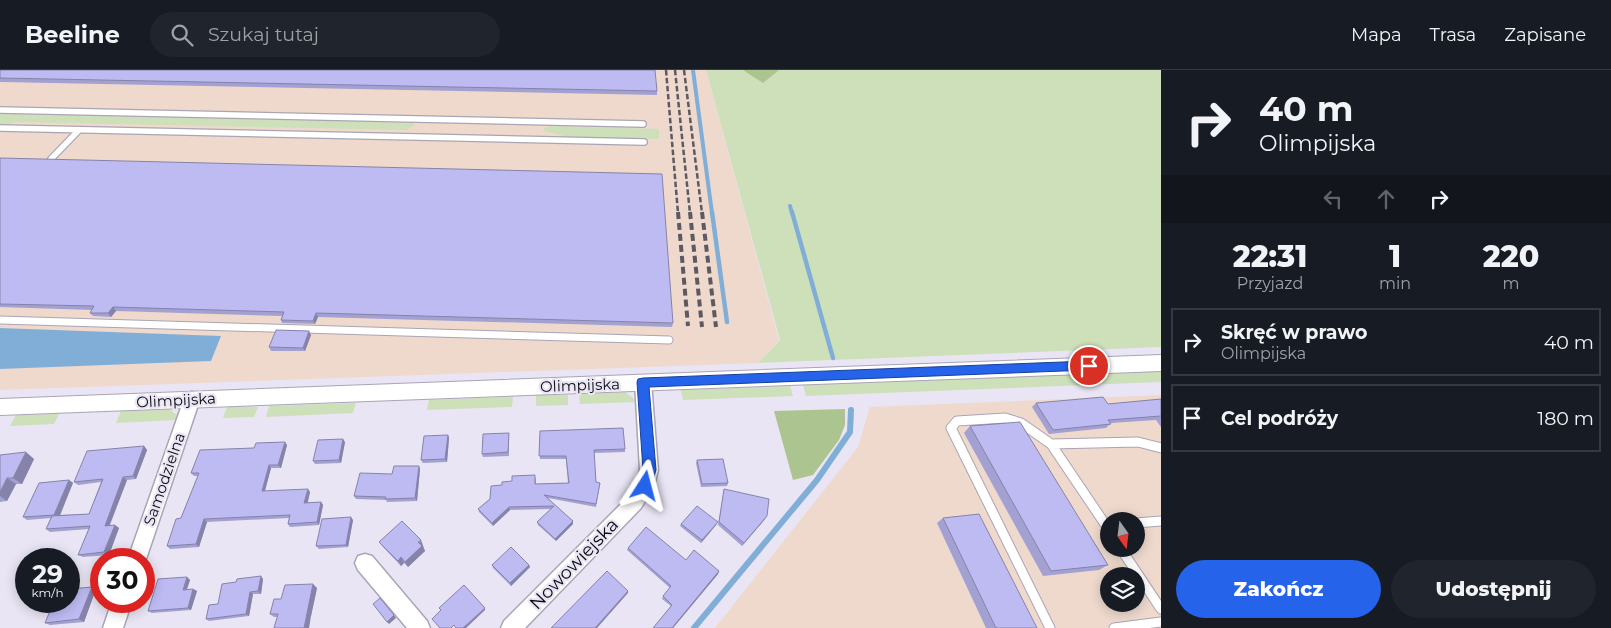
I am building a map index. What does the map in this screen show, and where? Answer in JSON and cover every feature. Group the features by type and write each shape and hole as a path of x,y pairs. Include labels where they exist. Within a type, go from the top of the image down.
{"street":[{"name":"Olimpijska","path":"0,407 1161,363"},
{"name":"Nowowiejska","path":"511,628 635,502 645,486 650,470 643,382"},
{"name":"Samodzielna","path":"141,548 192,400"},
{"path":"365,563 420,628"},
{"path":"113,628 118,613"}],"lane":[{"path":"0,110 643,124"},
{"path":"0,128 644,142"},
{"path":"51,159 79,130"},
{"path":"0,320 669,340"},
{"path":"1050,628 951,428 956,421 1005,418 1021,423 1052,444 1100,515"},
{"path":"1052,444 1138,442 1161,448"},
{"path":"1145,522 1161,521"},
{"path":"1127,558 1161,609"},
{"path":"1114,628 1161,622"}],"shaded area":[{"path":"0,70 706,70 779,340 758,363 0,390"},
{"path":"1161,395 1161,628 715,628 858,447 870,407"}],"green space":[{"path":"706,70 1161,70 1161,347 758,363 780,340"},
{"path":"743,70 779,70 763,83"},
{"path":"0,114 411,123 415,125 407,130 14,122 11,124 0,124"},
{"path":"550,126 659,129 659,139 569,137 544,131 544,128"},
{"path":"1161,371 1161,382 806,396 803,385"},
{"path":"790,386 793,396 683,400 681,390"},
{"path":"625,392 635,402 580,404 579,393"},
{"path":"536,395 568,395 568,405 536,406"},
{"path":"513,397 512,407 427,410 429,400"},
{"path":"356,403 353,413 266,417 269,406"},
{"path":"227,407 258,407 254,417 223,418"},
{"path":"169,409 177,415 176,420 116,423 121,411"},
{"path":"845,409 845,425 839,440 813,475 793,480 774,411"},
{"path":"59,414 54,424 10,426 16,415"}],"water":[{"path":"0,328 221,336 211,361 0,369"}],"building":[{"path":"0,70 655,70 657,91 0,78"},
{"path":"0,158 662,174 673,323 316,313 313,321 281,320 284,312 113,307 108,313 90,313 94,306 0,304"},
{"path":"276,330 309,331 303,348 269,347"},
{"path":"1103,397 1108,404 1161,399 1161,416 1108,420 1111,424 1053,430 1036,403"},
{"path":"1020,422 1100,552 1100,558 1104,558 1108,565 1051,571 970,426"},
{"path":"623,428 625,449 594,450 596,482 600,483 596,504 544,495 573,521 555,539 537,522 554,506 509,507 492,523 478,509 490,499 491,486 502,485 502,482 512,481 512,476 535,475 535,484 569,483 566,456 539,456 540,431"},
{"path":"509,433 508,452 482,454 483,434"},
{"path":"448,435 445,459 421,460 424,436"},
{"path":"343,439 339,460 313,461 318,440"},
{"path":"285,442 278,465 269,465 262,491 308,489 304,503 321,502 317,522 288,524 290,515 204,519 196,544 167,546 176,519 181,518 199,473 191,473 200,450 254,448 256,443"},
{"path":"144,446 133,476 123,477 105,526 115,525 106,548 90,548 90,554 80,555 80,550 90,526 46,529 52,516 89,514 103,479 74,482 87,451"},
{"path":"26,452 13,478 7,478 0,492 0,455"},
{"path":"723,459 728,483 702,484 697,460"},
{"path":"394,466 419,466 415,498 385,499 386,497 354,496 360,473 392,474"},
{"path":"69,480 54,515 23,517 39,483"},
{"path":"724,489 769,499 767,516 744,543 719,522"},
{"path":"697,506 718,522 702,540 681,524"},
{"path":"979,514 1037,628 996,628 943,518"},
{"path":"351,517 346,545 316,546 322,519"},
{"path":"402,521 421,540 418,542 422,546 405,562 401,557 398,561 379,542"},
{"path":"646,527 686,560 694,550 719,571 672,628 653,628 672,605 663,596 671,586 628,548"},
{"path":"511,547 529,565 510,583 492,565"},
{"path":"607,571 628,591 595,628 551,628"},
{"path":"261,576 258,591 250,592 246,614 206,619 209,605 218,604 222,584 236,582 237,579"},
{"path":"187,577 183,590 193,589 188,608 155,610 155,589 158,579"},
{"path":"313,584 304,628 274,628 278,614 270,614 274,599 281,599 285,585"},
{"path":"464,585 485,608 463,628 456,628 454,625 451,628 440,628 432,619 441,610 439,608"},
{"path":"90,587 90,592 79,619 45,623 49,613 80,613 80,588"},
{"path":"380,598 394,615 387,622 373,604"}],"waterway":[{"path":"693,70 712,213"},
{"path":"790,206 792,213"},
{"path":"712,212 727,322"},
{"path":"792,212 833,358"},
{"path":"694,628 817,480 850,432 851,410"}],"railway":[{"path":"666,70 678,213"},
{"path":"675,70 690,213"},
{"path":"684,70 702,213"},
{"path":"678,212 688,326"},
{"path":"690,212 702,327"},
{"path":"702,212 716,327"}],"route":[{"path":"645,486 650,470 643,382 1089,366"}]}
